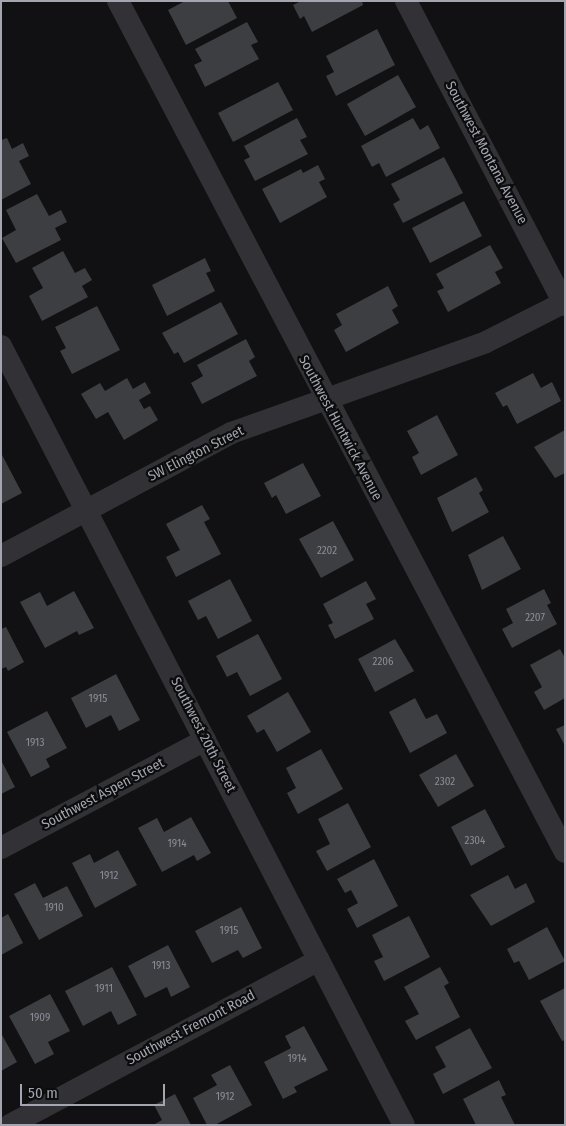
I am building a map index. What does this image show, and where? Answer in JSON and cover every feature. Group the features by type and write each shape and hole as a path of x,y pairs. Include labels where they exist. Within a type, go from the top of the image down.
{"street":[{"name":"Southwest Huntwick Avenue","path":"118,1 324,399 565,852"},
{"name":"Southwest Montana Avenue","path":"406,1 564,303"},
{"name":"SW Elington Street","path":"1,556 231,434 486,342 564,303"},
{"name":"Southwest 20th Street","path":"1,346 404,1125"},
{"name":"Southwest Aspen Street","path":"1,848 205,740"},
{"name":"Southwest Fremont Road","path":"10,1125 319,960"}],"building":[{"path":"185,1 228,1 237,18 186,45 168,10"},
{"path":"301,1 362,1 363,5 312,32 304,16 300,19 293,5"},
{"path":"247,22 258,42 251,45 259,59 205,87 194,65 202,61 195,49"},
{"path":"377,29 395,65 336,96 326,76 334,72 326,56"},
{"path":"398,75 416,107 365,136 347,104"},
{"path":"278,82 293,110 233,142 218,113"},
{"path":"297,118 307,137 300,140 308,154 255,181 244,160 250,157 244,146"},
{"path":"413,118 420,130 428,125 440,148 386,177 379,163 372,167 361,146"},
{"path":"7,138 12,149 23,143 29,156 19,161 31,184 1,200 1,140"},
{"path":"444,157 463,193 403,223 393,204 400,200 391,184"},
{"path":"318,165 325,179 319,182 327,197 280,223 262,189 301,169 303,173"},
{"path":"37,194 49,216 61,210 67,222 55,228 61,240 16,263 2,238 16,230 6,210"},
{"path":"464,201 482,236 430,263 412,228"},
{"path":"490,245 503,268 495,272 501,283 448,312 437,291 444,288 436,274"},
{"path":"63,251 75,273 85,268 92,280 82,286 88,297 42,321 29,296 43,288 32,268"},
{"path":"205,258 211,271 206,273 215,291 167,316 152,285"},
{"path":"388,286 398,306 392,310 399,323 346,352 334,330 342,325 336,314"},
{"path":"221,302 238,334 184,363 178,352 174,354 162,333"},
{"path":"97,306 120,350 72,374 60,351 66,348 55,327"},
{"path":"246,339 255,357 249,361 257,376 202,404 191,383 203,376 197,365"},
{"path":"533,373 541,388 552,382 561,401 517,424 507,405 503,407 495,393"},
{"path":"127,378 133,389 145,382 151,393 139,400 144,409 150,406 158,420 124,440 108,412 96,419 81,394 100,383 105,391"},
{"path":"437,415 458,455 421,475 412,457 419,453 407,431"},
{"path":"565,430 565,473 555,478 534,447"},
{"path":"1,453 22,493 1,504"},
{"path":"303,463 321,496 286,514 276,495 272,498 264,483"},
{"path":"476,477 483,490 479,493 489,512 452,532 437,498"},
{"path":"202,505 210,519 204,522 221,554 176,577 166,557 180,550 166,524"},
{"path":"333,521 354,560 321,578 299,539"},
{"path":"503,536 521,569 482,590 468,555"},
{"path":"230,579 252,621 218,639 206,616 198,620 188,601"},
{"path":"366,581 376,599 366,604 374,619 335,639 328,625 333,623 323,604"},
{"path":"544,589 551,603 547,605 557,624 512,648 502,629 513,623 506,609"},
{"path":"74,591 94,628 79,635 77,631 45,648 20,602 40,592 47,606"},
{"path":"6,627 24,662 8,671 6,667 1,669 1,629"},
{"path":"258,634 282,679 250,696 237,672 227,677 216,656"},
{"path":"395,639 414,671 375,692 358,659"},
{"path":"560,649 565,658 565,698 544,710 534,692 542,687 530,665"},
{"path":"116,674 140,720 119,731 111,715 86,728 71,698"},
{"path":"288,692 311,732 277,752 264,729 257,733 247,716"},
{"path":"415,698 426,719 437,714 447,733 410,753 389,712"},
{"path":"47,711 67,748 46,759 50,767 31,777 7,732"},
{"path":"565,725 565,746 556,729"},
{"path":"321,749 343,789 298,814 287,793 296,788 286,768"},
{"path":"456,754 474,786 438,807 419,775"},
{"path":"1,760 15,787 1,794"},
{"path":"348,803 371,847 327,871 316,851 330,844 318,819"},
{"path":"485,809 505,847 471,866 451,827"},
{"path":"191,817 211,853 197,861 194,855 162,872 138,828 157,818 164,832"},
{"path":"118,850 137,885 95,908 72,863 90,854 94,863"},
{"path":"374,859 398,906 357,928 347,909 358,903 351,890 345,893 337,879"},
{"path":"508,875 515,889 526,883 535,902 491,926 470,895"},
{"path":"35,883 43,898 67,886 83,916 39,940 14,894"},
{"path":"241,907 262,948 243,958 238,950 212,963 195,931"},
{"path":"8,914 23,943 1,955 1,918"},
{"path":"409,916 430,957 384,981 374,961 383,957 372,935"},
{"path":"547,927 565,961 529,980 519,961 514,963 507,949"},
{"path":"168,945 190,987 171,997 167,987 145,998 128,966"},
{"path":"112,967 137,1015 118,1025 111,1011 83,1026 65,991"},
{"path":"440,967 449,983 444,986 460,1017 416,1040 405,1021 419,1014 404,987"},
{"path":"565,988 565,1040 562,1041 540,1001"},
{"path":"50,994 70,1031 48,1042 54,1054 35,1064 9,1016"},
{"path":"304,1026 328,1070 294,1087 297,1092 283,1099 264,1062 291,1048 285,1036"},
{"path":"470,1028 492,1068 443,1094 433,1074 446,1067 435,1047"},
{"path":"1,1033 17,1062 1,1071"},
{"path":"230,1065 252,1105 215,1125 207,1125 193,1098 217,1085 211,1075"},
{"path":"499,1080 506,1095 501,1097 515,1125 476,1125 463,1099"},
{"path":"175,1094 191,1125 153,1125 162,1120 154,1105"}]}
